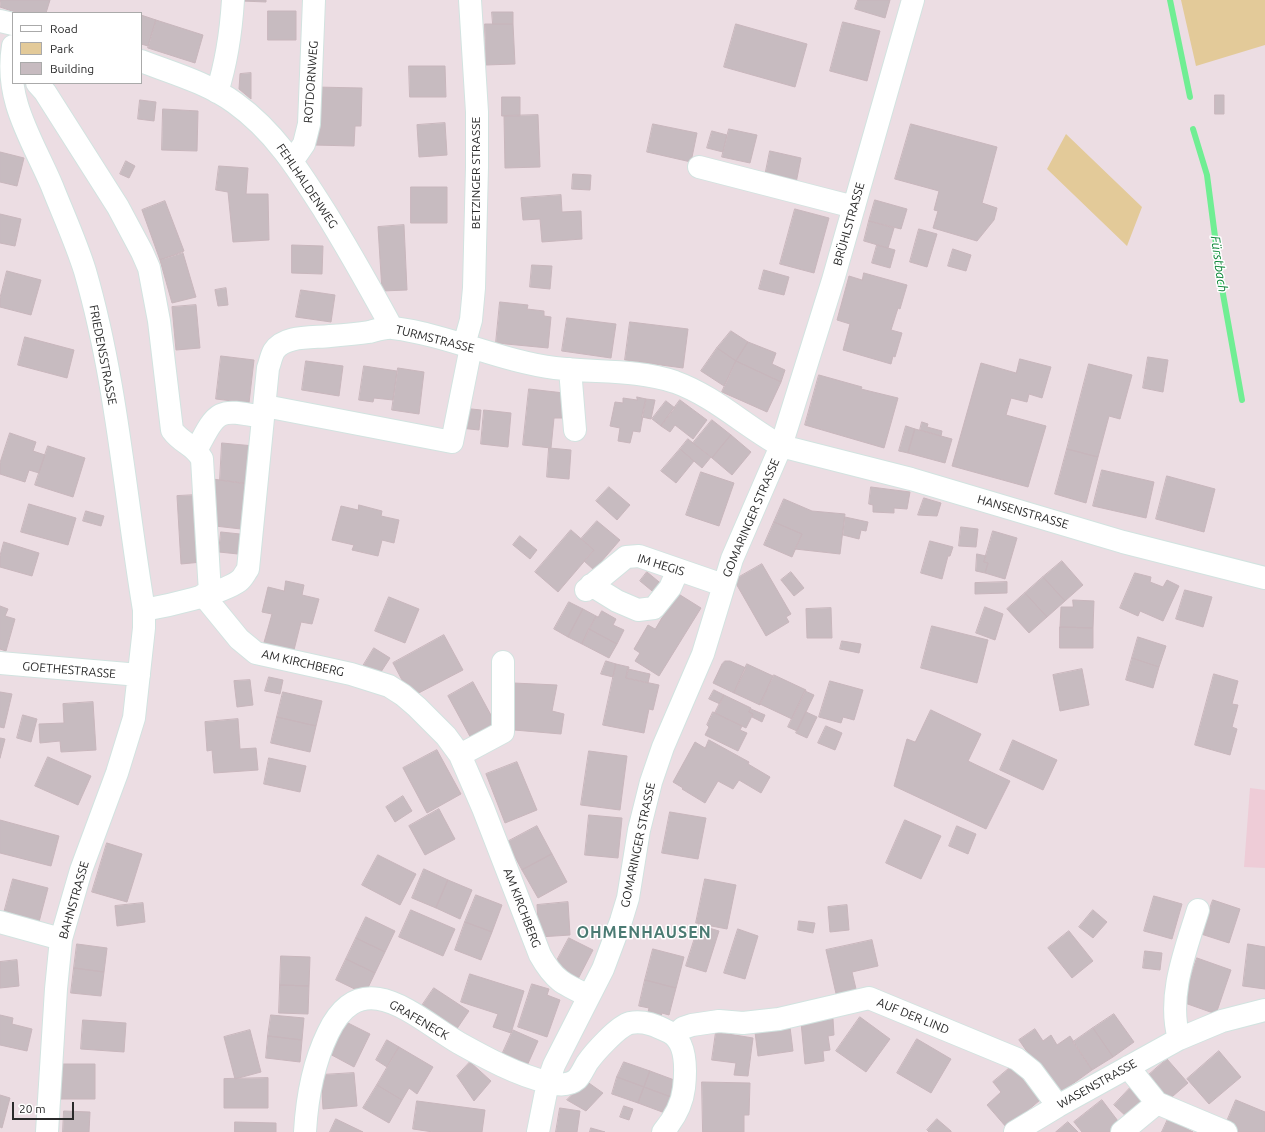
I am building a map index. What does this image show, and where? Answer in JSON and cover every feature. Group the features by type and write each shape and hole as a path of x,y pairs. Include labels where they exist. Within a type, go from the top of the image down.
{"street":[{"path":"217,92 226,63 230,38 233,0"},
{"name":"ROTDORNWEG","path":"293,160 304,144 309,124 314,0"},
{"name":"BETZINGER STRASSE","path":"264,411 452,442 468,346 474,288 477,167 476,112 470,0"},
{"name":"BRÜHLSTRASSE","path":"781,446 833,280 913,0"},
{"path":"0,21 12,24"},
{"name":"FEHLHALDENWEG","path":"142,61 217,92 235,103 272,134 293,160 340,235 392,328"},
{"name":"FRIEDENSSTRASSE","path":"13,84 15,100 26,131 46,172 72,236 84,270 100,329 110,382 144,610 138,676"},
{"path":"38,84 45,92 118,207 142,252 149,268 159,321 172,430 177,437 197,449 202,459 207,594 144,610"},
{"path":"699,167 854,207"},
{"name":"TURMSTRASSE","path":"207,594 240,581 248,569 268,368 274,351 286,340 353,334 392,328 468,346 530,364 570,369 644,374 674,382 698,393 761,435 781,446"},
{"path":"570,369 575,430"},
{"path":"197,449 214,420 223,412 264,411"},
{"name":"HANSENSTRASSE","path":"781,446 911,479 1123,542 1265,578"},
{"name":"GOMARINGER STRASSE","path":"538,1132 548,1082 562,1047 602,969 621,921 628,898 639,830 657,764 668,733 703,654 732,559 781,446"},
{"name":"IM HEGIS","path":"678,570 670,588 654,608 638,610 588,588 626,557 639,556 723,585"},
{"name":"AM KIRCHBERG","path":"207,594 239,639 256,653 376,681 403,695 446,736 460,755 483,808 540,955 553,976 565,985 589,996"},
{"path":"460,755 503,732 503,662"},
{"name":"GOETHESTRASSE","path":"0,663 138,676"},
{"name":"BAHNSTRASSE","path":"47,1132 56,989 62,940 84,864 127,744 134,718 138,676"},
{"path":"1179,1039 1175,1022 1175,1000 1183,958 1198,910"},
{"path":"0,922 62,940"},
{"name":"AUF DER LIND","path":"675,1035 683,1028 692,1025 719,1021 742,1024 779,1019 869,998 1017,1058 1032,1071 1058,1106"},
{"name":"GRAFENECK","path":"304,1132 306,1107 314,1068 321,1048 339,1013 349,1003 362,1000 376,999 394,1003 459,1043 504,1066 548,1082"},
{"name":"WASENSTRASSE","path":"1015,1132 1058,1106 1179,1039 1222,1021 1265,1010"},
{"path":"548,1082 566,1084 578,1079 587,1063 602,1043 629,1024 643,1023 656,1025 675,1035 682,1050 686,1069 684,1094 675,1118 663,1132"},
{"path":"1128,1067 1157,1103 1226,1132"},
{"path":"1122,1132 1157,1103"}],"shaded area":[{"path":"1250,788 1265,790 1265,868 1244,867"}],"green space":[{"path":"1181,0 1265,0 1265,45 1196,66"},
{"path":"1066,134 1142,207 1127,246 1047,169"}],"building":[{"path":"1,0 50,0 46,12 15,12 0,7"},
{"path":"266,0 266,2 242,1"},
{"path":"858,0 890,0 885,18 855,9"},
{"path":"268,11 296,11 296,40 268,40"},
{"path":"492,12 513,12 513,24 493,24"},
{"path":"142,15 156,20 148,46 142,44"},
{"path":"156,20 203,35 195,63 148,48"},
{"path":"843,22 880,31 867,81 830,71"},
{"path":"485,24 513,24 515,64 486,65"},
{"path":"736,24 807,44 795,87 724,67"},
{"path":"409,66 445,66 446,97 410,97"},
{"path":"251,73 251,99 239,89 240,74"},
{"path":"315,87 362,88 361,126 355,126 354,146 314,145"},
{"path":"1215,95 1224,95 1224,114 1215,114"},
{"path":"502,97 520,97 520,116 502,116"},
{"path":"140,100 156,102 154,121 138,119"},
{"path":"163,109 198,111 197,151 162,150"},
{"path":"538,115 540,167 505,168 504,116"},
{"path":"445,123 447,155 419,157 417,125"},
{"path":"653,124 697,133 691,162 647,152"},
{"path":"911,124 997,147 982,203 997,208 994,220 977,241 933,228 938,211 934,210 939,191 895,179"},
{"path":"729,129 757,135 750,163 722,157"},
{"path":"712,131 727,135 723,152 707,148"},
{"path":"770,151 801,158 795,188 764,181"},
{"path":"0,152 24,158 17,186 0,182"},
{"path":"126,161 135,166 129,178 120,174"},
{"path":"219,166 248,168 246,194 268,194 269,240 233,242 228,192 216,190"},
{"path":"573,174 591,175 590,190 572,189"},
{"path":"411,187 447,187 447,223 411,223"},
{"path":"561,195 562,212 581,211 582,239 542,242 540,219 523,220 521,198"},
{"path":"875,200 907,209 901,229 869,221"},
{"path":"165,201 184,251 160,260 142,210"},
{"path":"795,209 829,218 814,273 780,264"},
{"path":"0,214 21,219 15,246 0,243"},
{"path":"869,221 894,228 888,248 864,241"},
{"path":"404,225 407,290 382,291 378,227"},
{"path":"919,229 937,234 927,267 910,262"},
{"path":"292,245 323,246 322,274 292,273"},
{"path":"877,245 895,250 890,268 872,263"},
{"path":"953,249 971,255 966,271 948,266"},
{"path":"183,253 196,297 172,303 160,260"},
{"path":"532,265 552,266 550,289 530,287"},
{"path":"764,270 789,277 784,295 759,289"},
{"path":"7,271 41,280 31,315 0,307 0,298"},
{"path":"864,273 907,285 900,309 898,308 891,330 902,333 895,357 893,356 891,364 843,350 850,324 837,320 849,276 862,280"},
{"path":"226,288 228,305 218,306 215,290"},
{"path":"301,290 335,295 331,322 296,317"},
{"path":"500,302 528,305 527,309 544,311 544,316 551,317 548,348 496,343"},
{"path":"196,305 200,348 176,350 172,307"},
{"path":"567,318 616,324 611,358 562,351"},
{"path":"630,322 688,329 683,368 625,360"},
{"path":"731,331 748,342 736,361 717,348"},
{"path":"25,337 74,350 67,378 18,365"},
{"path":"748,342 776,353 772,364 785,370 781,382 736,361"},
{"path":"717,348 736,361 724,386 701,371"},
{"path":"221,356 254,360 249,403 216,399"},
{"path":"1148,357 1168,360 1163,392 1143,388"},
{"path":"1020,359 1051,367 1042,398 1029,394 1027,402 1011,398 1006,415 1046,426 1028,487 952,466 981,363 1016,373"},
{"path":"306,361 343,366 339,396 302,390"},
{"path":"736,361 781,382 767,412 722,392"},
{"path":"1089,364 1132,375 1120,419 1109,416 1098,457 1067,449"},
{"path":"364,366 397,371 393,400 374,398 373,402 359,400"},
{"path":"398,368 424,372 419,414 392,410"},
{"path":"819,375 862,387 861,389 898,398 884,448 805,425"},
{"path":"529,389 564,393 562,418 554,418 551,448 523,445"},
{"path":"637,397 646,399 640,432 633,431 630,443 618,441 620,428 610,426 615,402 623,403 623,398 637,400"},
{"path":"646,399 655,400 651,419 642,417"},
{"path":"680,400 707,420 693,439 675,425 670,432 661,426"},
{"path":"666,401 675,408 661,426 652,419"},
{"path":"462,408 481,410 479,430 460,428"},
{"path":"484,410 511,413 508,447 481,444"},
{"path":"712,420 731,435 712,458 693,443"},
{"path":"922,422 928,424 927,427 942,431 941,436 920,430"},
{"path":"906,426 915,429 908,453 899,451"},
{"path":"915,429 952,439 945,463 908,453"},
{"path":"10,433 36,442 33,451 45,455 39,473 29,470 25,482 0,474 0,463"},
{"path":"731,435 751,452 732,475 712,458"},
{"path":"688,439 711,457 702,468 680,449"},
{"path":"222,443 254,446 250,484 220,480"},
{"path":"48,446 85,458 73,497 35,485"},
{"path":"549,448 571,450 569,479 547,477"},
{"path":"680,449 694,461 676,483 661,471"},
{"path":"1067,449 1098,457 1086,503 1055,494"},
{"path":"1102,470 1154,482 1146,518 1093,506"},
{"path":"701,472 734,483 719,526 686,515"},
{"path":"1167,476 1215,489 1204,532 1156,519"},
{"path":"213,479 247,484 241,529 215,526"},
{"path":"609,487 630,505 617,520 596,501"},
{"path":"871,487 910,492 907,509 894,508 894,513 873,512 873,505 869,504"},
{"path":"197,495 202,562 181,564 177,496"},
{"path":"924,498 941,503 937,516 918,515"},
{"path":"784,499 812,511 845,514 840,554 795,549 802,534 774,522"},
{"path":"29,504 76,518 68,545 21,532"},
{"path":"359,505 382,511 381,516 399,520 394,543 382,540 378,556 352,550 354,545 332,540 341,506 358,510"},
{"path":"86,511 104,516 101,526 83,521"},
{"path":"845,517 868,522 866,531 861,530 859,539 843,535"},
{"path":"597,521 620,540 594,570 584,561 594,550 581,539"},
{"path":"774,522 802,534 792,557 764,545"},
{"path":"961,527 978,529 976,547 959,546"},
{"path":"571,530 594,550 558,592 535,572"},
{"path":"993,531 1017,538 1005,579 985,573 988,563 984,562"},
{"path":"221,532 240,534 238,554 219,552"},
{"path":"520,536 537,550 530,559 513,545"},
{"path":"930,541 953,547 950,556 948,556 942,579 921,573"},
{"path":"4,542 39,553 32,576 0,567 0,556"},
{"path":"977,554 986,556 984,562 988,563 985,573 976,571"},
{"path":"1062,561 1083,585 1065,601 1043,577"},
{"path":"762,564 791,614 786,617 789,622 766,636 734,580"},
{"path":"647,572 664,586 657,595 640,581"},
{"path":"791,572 804,588 794,596 781,580"},
{"path":"1135,573 1151,577 1150,582 1163,587 1167,580 1179,586 1163,621 1140,611 1138,616 1120,608"},
{"path":"1043,577 1065,601 1047,617 1025,593"},
{"path":"286,581 304,585 302,595 319,599 312,624 301,622 293,654 263,646 272,614 262,612 268,587 284,591"},
{"path":"1007,582 1007,593 975,594 975,583"},
{"path":"1185,590 1212,597 1203,627 1176,619"},
{"path":"677,593 701,608 659,676 635,661 640,653 634,649 648,625 655,629"},
{"path":"1025,593 1047,617 1029,633 1007,609"},
{"path":"389,597 419,609 405,643 375,631"},
{"path":"1073,600 1094,601 1093,628 1060,627 1061,607 1073,607"},
{"path":"569,602 583,609 568,637 554,629"},
{"path":"0,606 8,609 5,616 15,619 6,651 0,649"},
{"path":"985,607 1003,614 995,640 976,633"},
{"path":"831,608 832,638 807,638 806,609"},
{"path":"583,609 596,616 582,644 568,637"},
{"path":"602,611 616,619 613,625 624,630 617,644 589,629 596,616 598,617"},
{"path":"932,626 988,640 977,683 921,668"},
{"path":"1060,627 1093,628 1093,648 1060,648"},
{"path":"589,629 617,644 609,658 582,644"},
{"path":"444,635 463,670 411,697 393,663"},
{"path":"1138,637 1166,646 1159,667 1132,658"},
{"path":"842,641 861,644 859,653 840,649"},
{"path":"374,648 390,658 379,675 363,666"},
{"path":"1132,658 1159,667 1153,688 1126,680"},
{"path":"606,661 616,664 613,677 601,674"},
{"path":"725,661 730,661 746,668 734,693 713,683"},
{"path":"616,664 629,667 626,678 659,685 653,710 649,709 644,733 603,725"},
{"path":"747,664 773,676 760,705 734,693"},
{"path":"628,669 650,674 648,683 626,678"},
{"path":"1082,669 1089,705 1060,711 1053,675"},
{"path":"1214,674 1238,681 1232,704 1238,705 1232,727 1237,729 1230,755 1195,745"},
{"path":"774,675 806,690 792,719 760,704"},
{"path":"269,677 283,680 280,694 265,691"},
{"path":"250,680 253,705 237,707 234,681"},
{"path":"830,681 863,690 854,720 843,717 841,723 819,717"},
{"path":"473,682 498,728 473,742 448,696"},
{"path":"513,683 557,685 552,711 564,714 561,734 514,730"},
{"path":"714,690 724,695 720,704 709,699"},
{"path":"805,691 814,695 797,731 788,727"},
{"path":"0,692 12,694 4,728 0,727"},
{"path":"283,692 322,701 316,726 277,717"},
{"path":"724,695 751,708 749,712 753,714 746,728 715,713"},
{"path":"93,702 96,750 61,752 60,741 40,743 39,724 64,723 63,704"},
{"path":"751,709 765,715 762,722 752,717 753,714 749,712"},
{"path":"931,710 981,734 968,761 1010,781 986,829 894,786 907,739 915,742"},
{"path":"713,712 742,726 740,730 747,733 738,751 705,735 709,727 707,725"},
{"path":"806,712 817,717 807,738 796,733"},
{"path":"23,715 37,719 31,742 17,738"},
{"path":"277,717 316,726 310,752 271,743"},
{"path":"238,719 240,749 256,748 258,770 214,773 212,750 207,751 205,722"},
{"path":"826,726 842,733 835,750 818,743"},
{"path":"0,738 5,739 0,758"},
{"path":"709,740 749,762 748,764 770,777 761,793 739,780 733,789 718,781 705,803 673,782 695,742 705,748"},
{"path":"1013,740 1057,760 1043,790 1000,770"},
{"path":"437,750 461,794 427,813 403,768"},
{"path":"589,751 627,756 620,810 581,805"},
{"path":"48,757 91,776 78,805 35,786"},
{"path":"269,758 306,766 300,792 264,784"},
{"path":"517,762 537,810 505,823 486,774"},
{"path":"403,796 412,811 395,822 386,807"},
{"path":"439,809 455,839 425,855 409,826"},
{"path":"670,812 706,818 698,859 662,853"},
{"path":"589,815 622,818 618,858 585,855"},
{"path":"0,820 59,836 51,866 0,853"},
{"path":"905,820 941,836 921,879 886,863"},
{"path":"537,826 552,854 522,870 507,842"},
{"path":"957,826 976,834 968,854 949,846"},
{"path":"107,843 142,854 127,902 92,892"},
{"path":"552,854 567,882 538,898 522,870"},
{"path":"378,855 416,874 400,905 362,885"},
{"path":"424,869 448,880 436,908 412,898"},
{"path":"13,879 48,888 39,922 4,913"},
{"path":"705,879 736,885 727,929 696,923"},
{"path":"448,880 472,890 460,919 436,908"},
{"path":"476,895 502,905 492,932 465,922"},
{"path":"1154,896 1182,904 1172,939 1144,931"},
{"path":"1213,900 1240,909 1229,943 1201,934"},
{"path":"568,902 570,935 539,937 537,905"},
{"path":"143,903 145,922 117,926 115,906"},
{"path":"847,905 849,930 830,932 828,907"},
{"path":"411,910 455,929 443,956 399,937"},
{"path":"1093,910 1107,922 1093,938 1079,927"},
{"path":"366,917 395,931 385,952 356,938"},
{"path":"799,921 815,923 813,933 798,930"},
{"path":"465,922 492,932 481,960 455,950"},
{"path":"699,925 719,931 706,972 686,966"},
{"path":"738,929 758,936 745,979 724,973"},
{"path":"1069,931 1093,961 1072,978 1048,948"},
{"path":"356,938 385,952 375,973 346,959"},
{"path":"569,938 593,950 577,981 553,968"},
{"path":"872,940 878,966 852,972 857,993 837,998 826,950"},
{"path":"77,944 107,948 104,972 74,968"},
{"path":"1248,944 1265,947 1265,989 1243,986"},
{"path":"653,949 684,957 676,988 645,980"},
{"path":"1145,951 1162,953 1160,970 1143,968"},
{"path":"281,956 310,957 309,986 280,985"},
{"path":"1197,958 1231,970 1216,1014 1182,1002"},
{"path":"346,959 375,973 365,994 336,980"},
{"path":"17,960 19,986 0,988 0,962"},
{"path":"74,968 104,972 101,996 71,993"},
{"path":"470,974 524,991 511,1033 493,1027 498,1014 461,1002"},
{"path":"645,980 676,988 669,1015 662,1013 660,1019 647,1016 649,1008 639,1006"},
{"path":"532,984 549,989 547,995 560,1000 547,1037 518,1027"},
{"path":"280,985 309,986 308,1014 279,1013"},
{"path":"434,988 469,1011 454,1033 419,1010"},
{"path":"1114,1014 1134,1042 1113,1057 1093,1028"},
{"path":"0,1015 13,1018 12,1024 32,1029 27,1051 0,1045"},
{"path":"271,1015 304,1018 302,1040 268,1036"},
{"path":"860,1017 890,1039 866,1072 836,1051"},
{"path":"833,1019 834,1035 828,1036 830,1050 823,1051 824,1061 805,1064 801,1022"},
{"path":"83,1020 126,1023 124,1052 81,1049"},
{"path":"344,1021 370,1034 354,1067 328,1053"},
{"path":"790,1027 793,1051 758,1056 755,1032"},
{"path":"1093,1028 1113,1057 1092,1070 1073,1042"},
{"path":"1035,1029 1043,1041 1051,1035 1057,1045 1070,1036 1092,1070 1057,1095 1019,1040"},
{"path":"250,1030 261,1072 235,1079 224,1037"},
{"path":"513,1030 538,1041 526,1068 501,1057"},
{"path":"716,1032 753,1038 748,1076 734,1075 736,1063 712,1060"},
{"path":"268,1036 302,1040 300,1062 266,1058"},
{"path":"917,1039 951,1059 931,1093 897,1073"},
{"path":"387,1040 399,1047 387,1067 376,1060"},
{"path":"399,1047 433,1067 417,1094 409,1088 402,1100 377,1085"},
{"path":"1219,1051 1241,1077 1209,1104 1187,1079"},
{"path":"1167,1059 1188,1083 1165,1103 1144,1079"},
{"path":"470,1062 491,1081 474,1101 457,1076"},
{"path":"624,1062 650,1071 644,1087 617,1077"},
{"path":"60,1064 95,1064 95,1099 60,1099"},
{"path":"1012,1066 1040,1100 1007,1128 987,1105 1001,1092 993,1082"},
{"path":"650,1071 677,1081 671,1097 644,1087"},
{"path":"354,1073 357,1106 323,1109 321,1075"},
{"path":"617,1077 644,1087 638,1103 612,1094"},
{"path":"268,1078 268,1108 224,1108 224,1079"},
{"path":"586,1081 603,1093 586,1111 567,1100"},
{"path":"702,1082 750,1083 749,1115 744,1115 744,1132 703,1132"},
{"path":"377,1085 402,1100 389,1123 363,1108"},
{"path":"644,1087 671,1097 665,1113 638,1103"},
{"path":"1130,1088 1146,1103 1130,1120 1114,1105"},
{"path":"0,1095 10,1098 2,1128 0,1127"},
{"path":"1102,1100 1121,1125 1112,1132 1082,1132 1074,1122"},
{"path":"1236,1100 1265,1112 1265,1132 1240,1132 1225,1126"},
{"path":"417,1101 485,1110 482,1132 433,1132 413,1129"},
{"path":"624,1106 633,1109 629,1120 620,1117"},
{"path":"560,1108 580,1111 577,1132 556,1132"},
{"path":"64,1111 90,1112 89,1132 63,1132"},
{"path":"336,1119 363,1132 330,1132"},
{"path":"937,1119 951,1132 929,1132 927,1130"},
{"path":"1168,1119 1193,1132 1162,1132"},
{"path":"235,1122 276,1123 276,1132 235,1132"},
{"path":"1068,1122 1078,1132 1056,1132"},
{"path":"591,1128 605,1132 590,1132"}],"waterway":[{"name":"Fürstbach","path":"1170,0 1190,97"},
{"name":"Fürstbach","path":"1193,129 1207,175 1221,283 1242,400"}],"district":[{"name":"OHMENHAUSEN","path":"644,933"}]}
